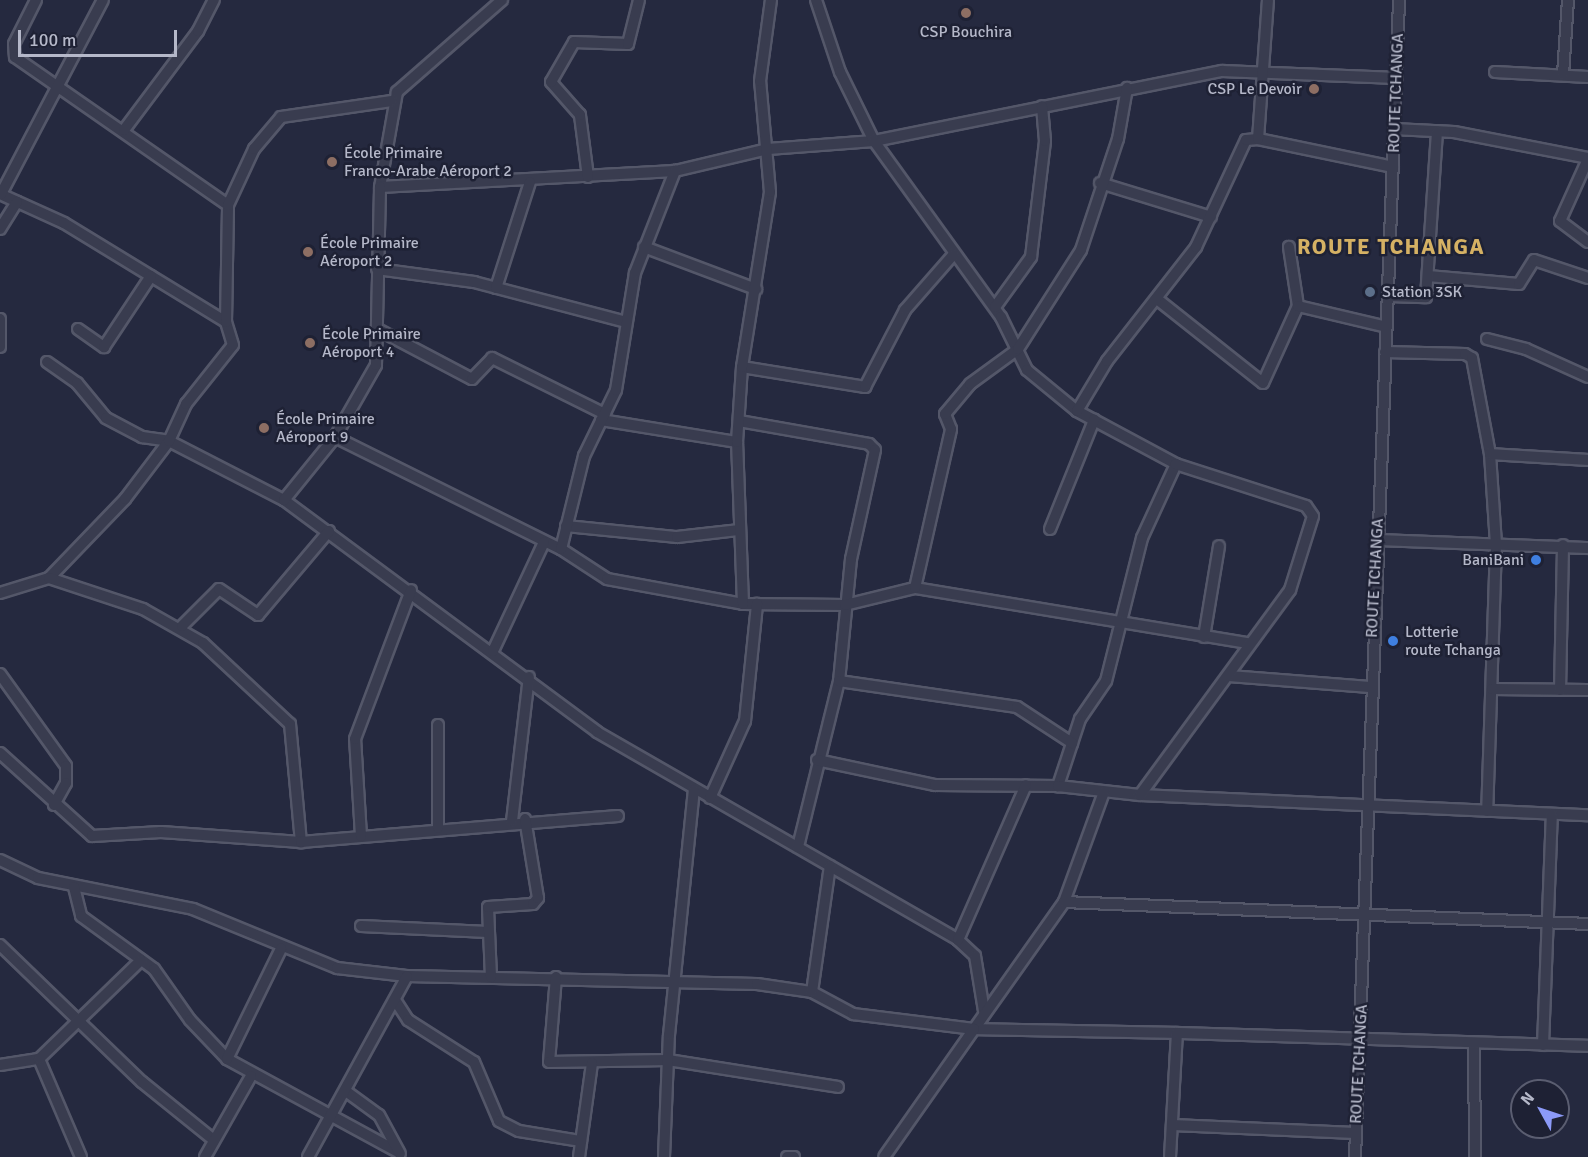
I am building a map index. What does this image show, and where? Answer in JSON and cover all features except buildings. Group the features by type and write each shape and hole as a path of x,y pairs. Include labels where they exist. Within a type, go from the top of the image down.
{"street":[{"path":"36,0 12,51 57,88 124,130 228,205"},
{"path":"103,0 1,194 151,276 226,322"},
{"path":"124,130 198,31 214,0"},
{"path":"284,500 335,437 370,385 379,330 377,269 380,188 392,100 402,84 502,0"},
{"path":"588,177 580,116 551,81 574,42 628,44 639,0"},
{"path":"743,604 738,530 736,442 742,367 770,192 768,149 760,81 771,0"},
{"path":"816,0 840,72 874,141 954,254 995,307 1033,378 1077,411 1176,464 1312,511 1295,580 1247,643 1229,676 1140,795"},
{"path":"1258,140 1265,71 1268,0"},
{"name":"ROUTE TCHANGA","path":"1354,1157 1361,1039 1370,687 1385,352 1390,296 1399,0"},
{"path":"1563,75 1568,0"},
{"path":"380,188 530,182 675,171 768,149 874,141 1127,88 1222,71 1397,78"},
{"path":"1495,72 1588,77"},
{"path":"915,588 951,429 945,414 970,384 1018,349 1081,250 1100,183 1118,139 1127,88"},
{"path":"0,593 49,578 125,499 169,441 186,404 233,345 226,322 228,205 254,149 281,117 392,100"},
{"path":"995,307 1031,257 1045,141 1042,106"},
{"path":"1394,129 1437,131 1588,159 1560,221 1588,242"},
{"path":"1390,296 1425,299 1437,131"},
{"path":"1077,411 1107,361 1157,299 1211,217 1246,140 1258,140 1393,167"},
{"path":"561,549 577,479 621,372 626,322 644,247 675,171"},
{"path":"496,288 530,182"},
{"path":"1100,183 1211,217"},
{"path":"0,230 17,202"},
{"path":"644,247 756,289"},
{"path":"1157,299 1263,382 1298,306 1289,247"},
{"path":"742,367 865,387 905,310 954,254"},
{"path":"1428,276 1519,284 1534,260 1588,278"},
{"path":"377,269 496,288 626,322"},
{"path":"78,329 104,347 151,276"},
{"path":"1298,306 1387,327"},
{"path":"0,319 0,347"},
{"path":"379,330 472,379 492,358 603,417 736,442"},
{"path":"1487,339 1526,349 1588,377"},
{"path":"1385,352 1470,356 1490,454 1496,545 1487,811"},
{"path":"47,362 77,383 106,418 142,437 169,441 284,500 529,677 597,732 694,790 958,940 975,956 984,1011"},
{"path":"1050,529 1094,420"},
{"path":"739,422 874,447 845,605 839,681 817,760 798,848"},
{"path":"335,437 561,549 607,579 743,604 845,605 915,588 1124,619 1204,637 1247,643"},
{"path":"1490,454 1588,460"},
{"path":"1058,786 1084,711 1106,681 1124,619 1142,538 1176,464"},
{"path":"566,526 677,537 738,530"},
{"path":"182,626 219,589 258,615 329,531"},
{"path":"1377,540 1496,545 1563,545 1588,548"},
{"path":"493,651 544,542"},
{"path":"1560,690 1563,545"},
{"path":"1204,637 1219,546"},
{"path":"49,578 97,590 182,626 290,724 301,842"},
{"path":"361,836 356,739 411,590"},
{"path":"710,798 745,721 757,604"},
{"path":"0,674 66,766 66,783 54,805"},
{"path":"1229,676 1370,687"},
{"path":"512,822 529,677"},
{"path":"839,681 1017,707 1072,742"},
{"path":"1492,689 1588,690"},
{"path":"438,725 438,828"},
{"path":"0,753 54,805 92,836 160,832 301,842 525,819 618,816"},
{"path":"817,760 935,785 1058,786 1140,795 1588,815"},
{"path":"958,940 1026,785"},
{"path":"664,1157 668,1060 678,981 694,790"},
{"path":"884,1157 974,1029 984,1011 1064,902 1104,792"},
{"path":"1543,1045 1552,814"},
{"path":"491,976 489,906 532,904 538,898 525,819"},
{"path":"0,860 38,878 193,909 281,949 337,968 407,976 678,981 812,992 853,1014 974,1029 1588,1046"},
{"path":"812,992 830,867"},
{"path":"74,887 81,916 141,960 227,1059 251,1076 400,1154"},
{"path":"1064,902 1588,924"},
{"path":"361,926 489,932"},
{"path":"0,945 80,1024 214,1140"},
{"path":"227,1059 281,949"},
{"path":"0,1065 39,1059 80,1024 141,960"},
{"path":"308,1157 347,1092 407,976"},
{"path":"556,977 548,1060 592,1063 668,1060 838,1087"},
{"path":"395,1000 408,1020 474,1062 499,1121 519,1131 581,1141"},
{"path":"1170,1157 1177,1033"},
{"path":"1474,1043 1475,1157"},
{"path":"39,1059 81,1157"},
{"path":"579,1157 592,1063"},
{"path":"205,1157 251,1076"},
{"path":"347,1092 379,1115 400,1154"},
{"path":"1172,1125 1356,1133"},
{"path":"787,1157 794,1157"}],"place":[{"name":"CSP Bouchira","path":"966,13"},
{"name":"CSP Le Devoir","path":"1314,89"},
{"name":"École Primaire Franco-Arabe Aéroport 2","path":"332,162"},
{"name":"École Primaire Aéroport 2","path":"308,252"},
{"name":"Station 3SK","path":"1370,292"},
{"name":"École Primaire Aéroport 4","path":"310,343"},
{"name":"École Primaire Aéroport 9","path":"264,428"},
{"name":"BaniBani","path":"1536,560"},
{"name":"Lotterie route Tchanga","path":"1393,641"}],"district":[{"name":"ROUTE TCHANGA","path":"1391,247"}]}
